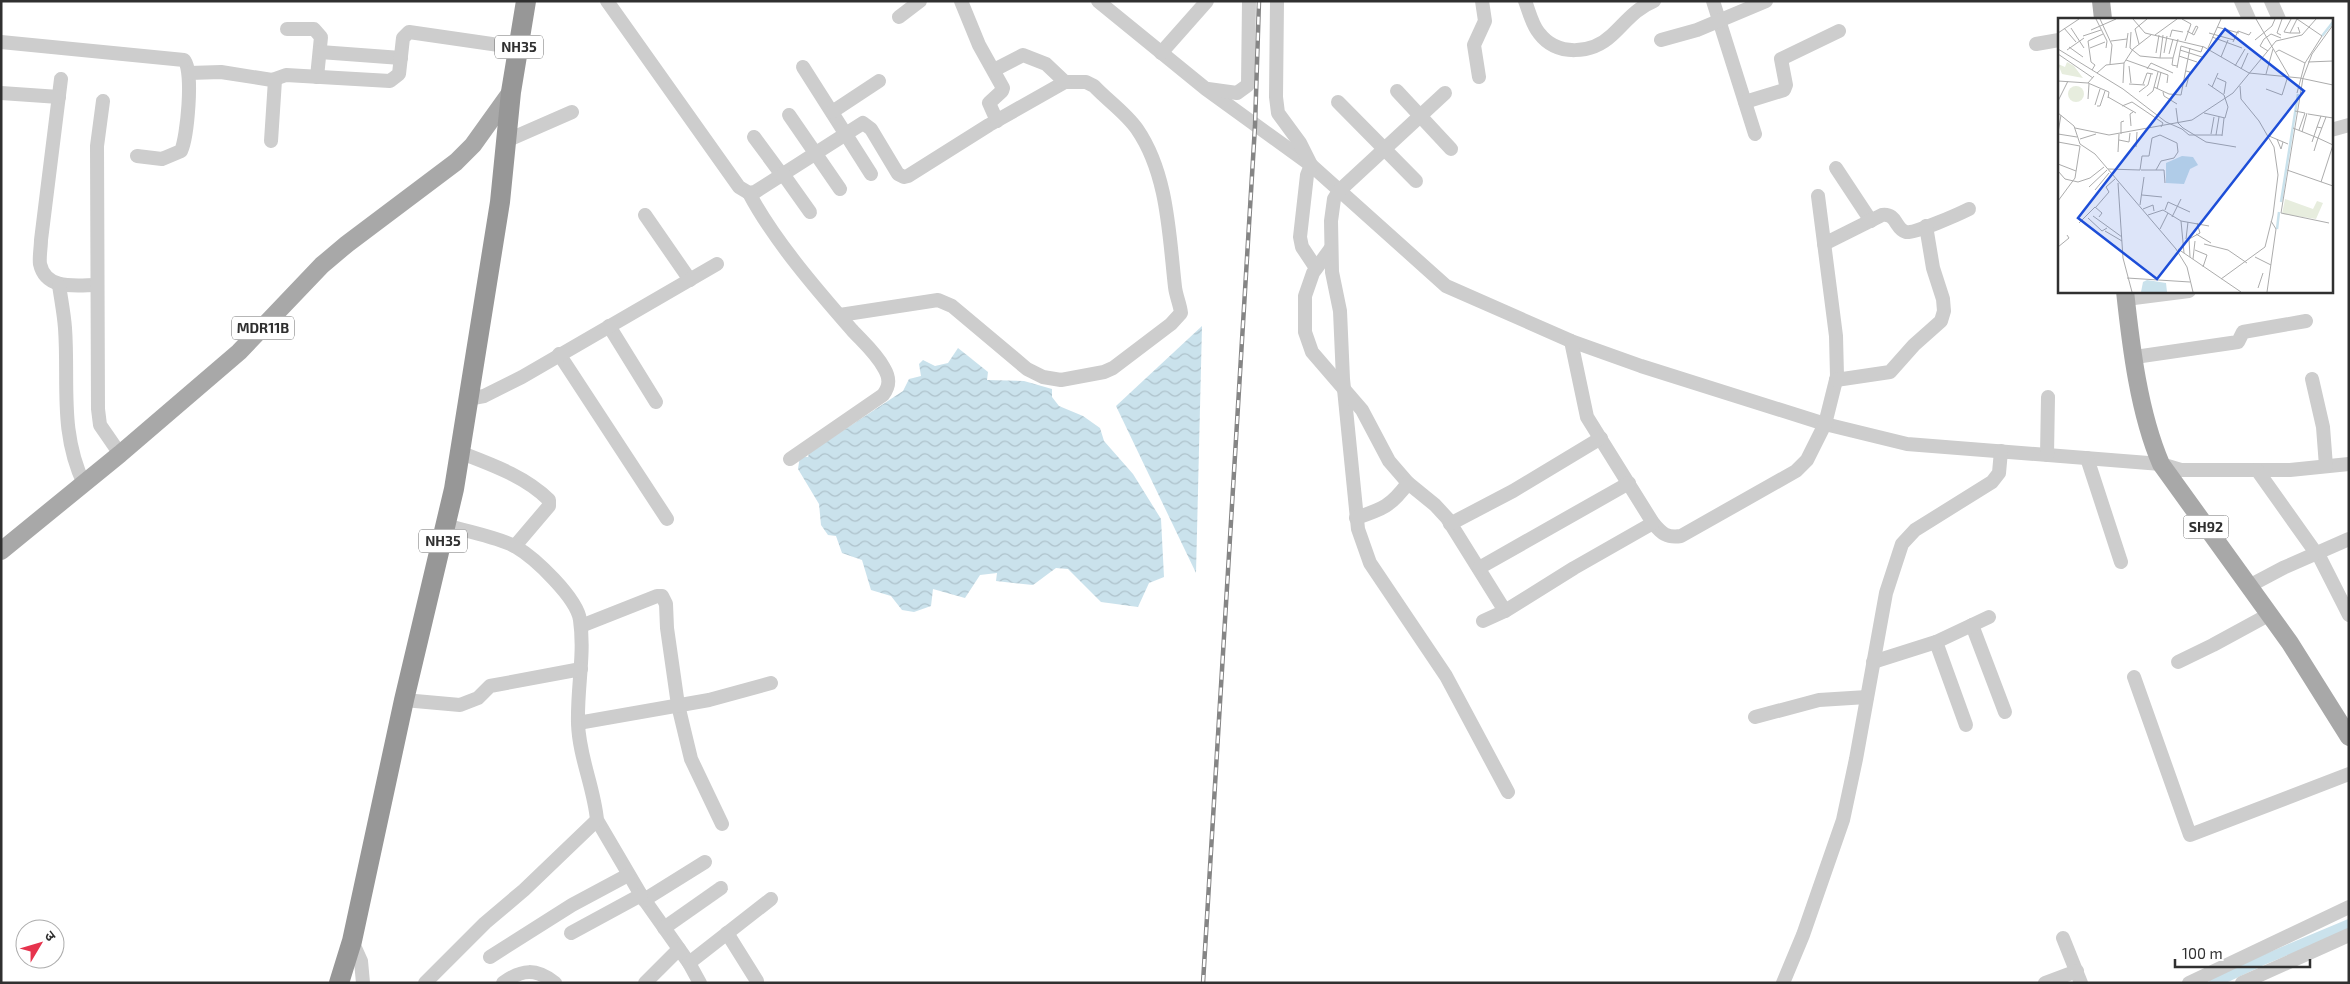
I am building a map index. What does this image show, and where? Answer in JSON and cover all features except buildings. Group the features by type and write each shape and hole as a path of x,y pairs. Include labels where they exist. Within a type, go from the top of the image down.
{"highway":[{"name":"NH35","path":"339,983 352,941 404,700 447,525 500,202 508,140 511,92 526,1"}],"main road":[{"path":"2101,1 2103,18"},
{"name":"MDR11B","path":"1,551 120,454 239,352 329,260 362,232 456,162 473,145 511,92"},
{"name":"SH92","path":"2126,295 2149,433 2161,464 2270,614 2349,736"}],"street":[{"path":"607,1 739,187 749,193 762,217 884,368 889,380 888,388 883,395 790,459"},
{"path":"899,17 920,1"},
{"path":"961,1 979,45 1004,89 989,103 996,121"},
{"path":"1161,53 1208,1"},
{"path":"1206,89 1237,93 1248,85 1249,1"},
{"path":"1277,1 1276,97 1278,113 1300,143 1310,165 1307,175 1300,237 1302,248 1316,268"},
{"path":"1479,77 1474,45 1486,21 1482,1"},
{"path":"1525,1 1538,32 1547,42 1576,51 1601,44 1641,8 1654,1"},
{"path":"1713,1 1755,134"},
{"path":"1661,40 1697,30 1766,1"},
{"path":"2241,1 2249,18"},
{"path":"2271,1 2279,18"},
{"path":"1099,2 1206,89 1310,165 1446,286 1572,341 1641,366 1825,424 1907,444 2161,464 2181,470 2257,470 2349,464"},
{"path":"287,29 314,29 318,31 321,37 317,78"},
{"path":"1745,102 1784,90 1786,85 1781,59 1839,31"},
{"path":"189,72 221,72 275,80 286,75 390,81 399,74 404,36 409,32 519,48"},
{"path":"2036,44 2058,40"},
{"path":"1,42 181,59 187,63 190,82 181,152 162,159 137,156"},
{"path":"320,52 401,58"},
{"path":"994,70 1023,55 1046,64 1065,82"},
{"path":"803,67 871,174"},
{"path":"61,79 41,240 40,264 51,280 59,285 97,285"},
{"path":"271,141 275,80"},
{"path":"832,112 879,81"},
{"path":"749,193 816,154 863,123 868,124 895,170 904,177 921,169 996,121 1065,82 1086,82 1094,86 1136,128 1146,147 1161,186 1173,257 1175,289 1180,307 1178,318 1113,368 1104,372 1061,380 1043,377 1027,369 952,306 938,300 840,315"},
{"path":"1397,92 1451,149"},
{"path":"1,93 59,97"},
{"path":"1444,93 1339,191 1334,199 1331,221 1332,272 1340,311 1344,388 1356,518 1370,563 1446,676 1508,792"},
{"path":"103,101 97,146 99,419 100,426 120,454"},
{"path":"1338,102 1416,181"},
{"path":"508,140 572,112"},
{"path":"789,115 840,189"},
{"path":"2332,130 2349,125"},
{"path":"754,137 810,212"},
{"path":"1836,168 1871,221"},
{"path":"1572,341 1587,417 1652,523 1662,534 1669,538 1681,536 1747,500 1802,466 1807,460 1825,424 1836,380 1836,336 1818,196"},
{"path":"1824,244 1887,214 1893,217 1906,232 1912,232 1969,210"},
{"path":"646,215 690,280"},
{"path":"1836,380 1890,372 1914,345 1941,321 1944,310 1943,299 1933,268 1926,226"},
{"path":"1332,248 1316,268 1304,296 1305,332 1312,352 1362,410 1389,461 1408,483 1436,504 1505,611"},
{"path":"468,399 484,396 522,377 717,264"},
{"path":"59,285 65,327 68,437 74,464 84,484"},
{"path":"2126,295 2174,292"},
{"path":"2135,357 2238,342 2243,332 2306,321"},
{"path":"609,326 656,402"},
{"path":"559,354 667,519"},
{"path":"2312,379 2323,427 2326,466"},
{"path":"2047,455 2048,397"},
{"path":"1450,524 1513,491 1600,438"},
{"path":"1785,981 1803,935 1842,820 1856,759 1886,593 1902,544 1915,530 1992,482 1999,473 2000,451"},
{"path":"460,452 508,472 535,488 550,500 549,506 516,546"},
{"path":"2087,458 2121,562"},
{"path":"2257,470 2316,553 2349,615"},
{"path":"1356,518 1383,508 1397,498 1408,483"},
{"path":"1479,568 1629,483"},
{"path":"1483,621 1505,611 1652,523"},
{"path":"447,525 516,546 540,566 578,608 581,626 578,723 582,760 597,820 628,875 689,963 700,983"},
{"path":"2249,586 2349,539"},
{"path":"581,626 657,596 662,596 666,604 667,628 678,705 692,759 722,824"},
{"path":"2178,662 2213,646 2270,614"},
{"path":"1873,662 1936,642 1989,617"},
{"path":"1972,625 2005,712"},
{"path":"1936,642 1966,725"},
{"path":"404,700 460,705 478,698 490,686 581,669"},
{"path":"2134,677 2190,835 2349,774"},
{"path":"578,723 709,700 771,683"},
{"path":"1755,717 1819,700 1867,696"},
{"path":"424,983 485,923 524,890 597,820"},
{"path":"571,933 705,862"},
{"path":"490,957 572,905 628,875"},
{"path":"664,928 722,888"},
{"path":"689,963 771,900"},
{"path":"2189,983 2349,907"},
{"path":"726,934 757,981"},
{"path":"2242,983 2349,935"},
{"path":"2045,983 2079,977 2063,938"},
{"path":"352,941 361,961 363,983"},
{"path":"645,983 679,949"},
{"path":"503,983 528,972 543,974 554,983"}],"water":[{"path":"1202,326 1196,573 1116,406"},
{"path":"958,348 988,372 987,380 1024,381 1052,389 1052,397 1059,406 1083,416 1100,428 1104,441 1133,474 1161,519 1164,577 1149,583 1138,607 1101,602 1068,569 1056,568 1033,585 996,581 997,573 980,575 965,598 933,589 931,606 914,612 902,610 891,596 871,590 862,560 842,553 836,536 828,535 821,525 819,504 798,469 800,456 808,457 809,453 903,391 909,379 921,376 919,364 923,360 935,366 948,363"}],"waterway":[{"path":"2214,983 2349,924"}],"railway":[{"path":"1203,983 1255,126 1259,1"}]}
